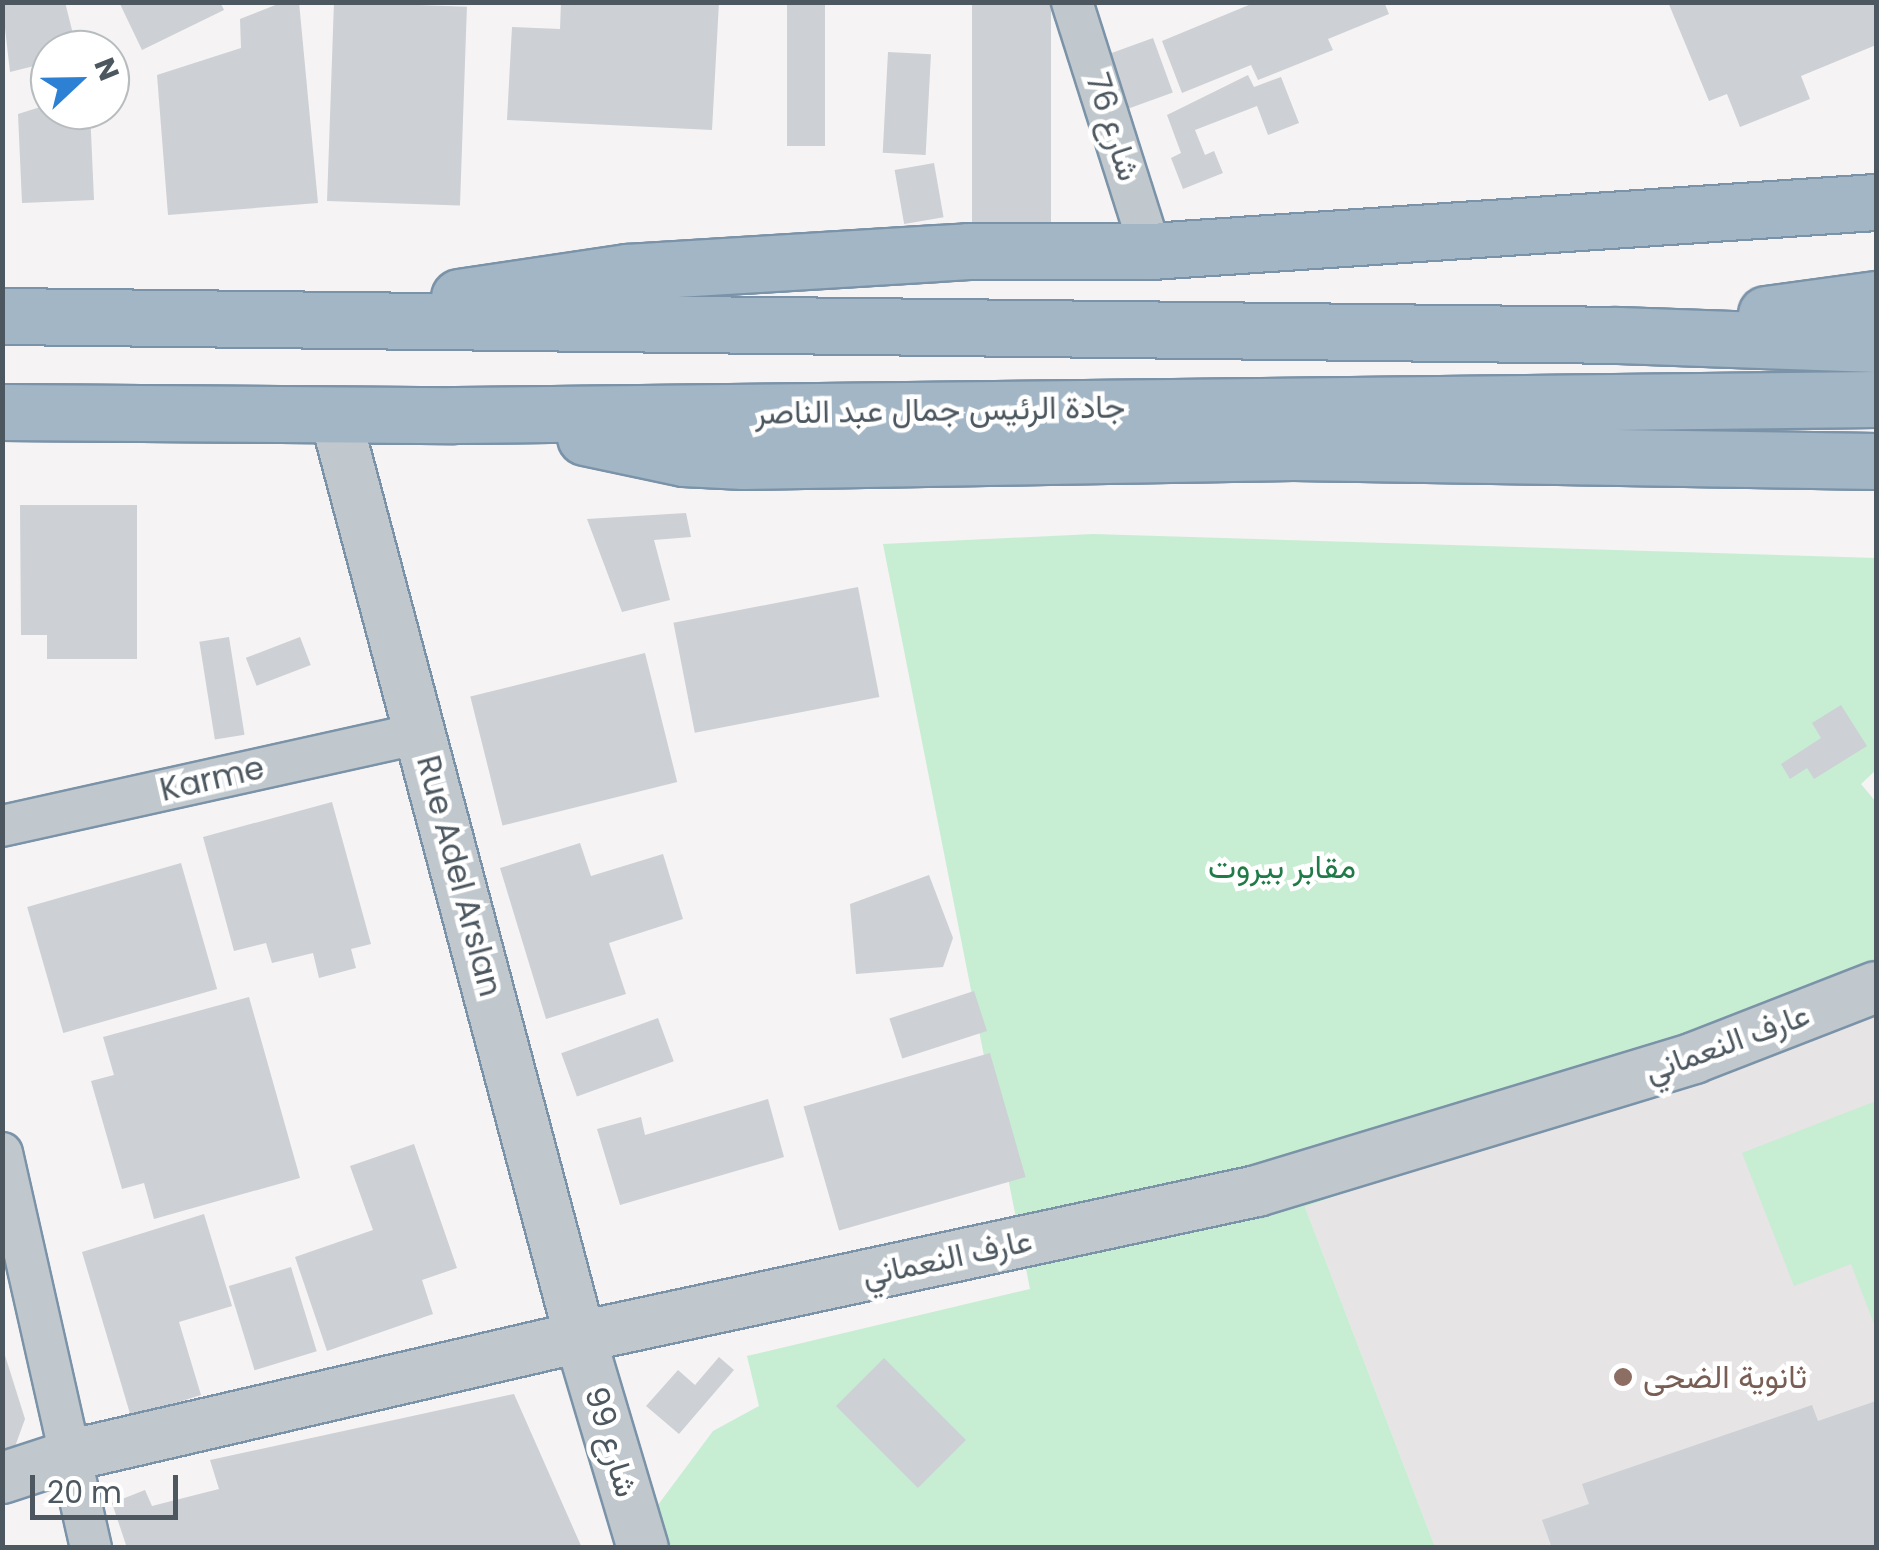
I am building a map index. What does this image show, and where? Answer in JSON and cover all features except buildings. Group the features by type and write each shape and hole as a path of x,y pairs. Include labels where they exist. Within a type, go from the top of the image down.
{"highway":[{"path":"318,320 626,272 968,251 1152,252 1876,202"},
{"path":"1617,335 1876,299"},
{"path":"2,316 1617,335 1876,344"},
{"name":"جادة الرئيس جمال عبد الناصر","path":"2,412 454,416 1876,399"},
{"path":"454,416 683,458 744,461 1294,452 1876,460"}],"street":[{"name":"شارع 76","path":"1072,2 1152,252"},
{"name":"Rue Adel Arslan","path":"335,415 580,1337"},
{"name":"Karme","path":"2,826 421,732"},
{"name":"عارف النعماني","path":"2,1478 72,1455 580,1337 1257,1191 1694,1058 1876,987"},
{"path":"2,1152 91,1548"},
{"name":"شارع 99","path":"580,1337 643,1548"}],"shaded area":[{"name":"ثانوية الضحى","path":"1876,1005 1876,1547 1435,1547 1305,1207"}],"green space":[{"name":"مقابر بيروت","path":"1093,534 1876,558 1876,770 1861,784 1876,802 1876,1005 1305,1207 1435,1547 663,1548 652,1513 713,1431 759,1406 747,1356 1030,1289 883,544"},
{"path":"1876,1101 1876,1329 1851,1264 1794,1286 1742,1153"}],"place":[{"name":"ثانوية الضحى","path":"1623,1377"}]}
